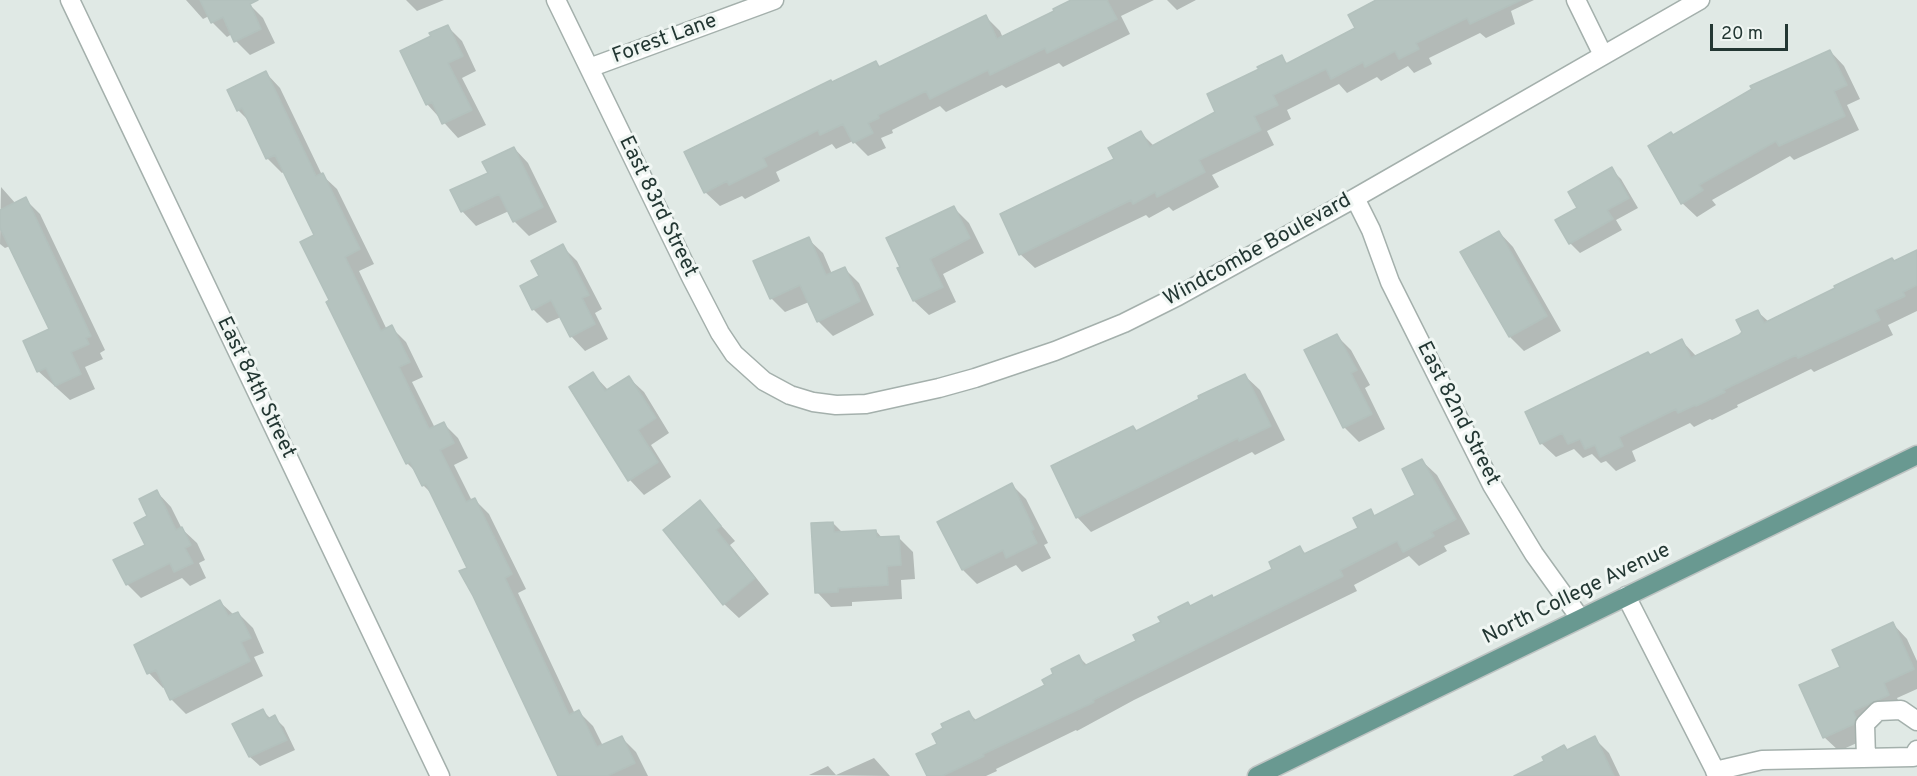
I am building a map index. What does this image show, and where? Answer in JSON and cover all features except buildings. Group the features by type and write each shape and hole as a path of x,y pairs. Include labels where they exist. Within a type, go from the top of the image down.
{"main road":[{"name":"North College Avenue","path":"1257,776 1917,455"}],"street":[{"name":"East 84th Street","path":"70,0 440,776"},
{"name":"East 83rd Street","path":"556,0 720,333 734,354 754,374 784,391"},
{"name":"Forest Lane","path":"589,68 774,0"},
{"path":"1576,0 1603,55"},
{"name":"Windcombe Boulevard","path":"784,391 813,402 860,405 939,388 1022,363 1090,337 1156,307 1355,198 1700,0"},
{"name":"East 82nd Street","path":"1355,198 1371,230 1390,282 1492,485 1534,554 1580,618"},
{"path":"1626,596 1716,773 1762,760 1913,757 1917,750"},
{"path":"1866,758 1865,724 1878,711 1901,710 1917,722"}]}
